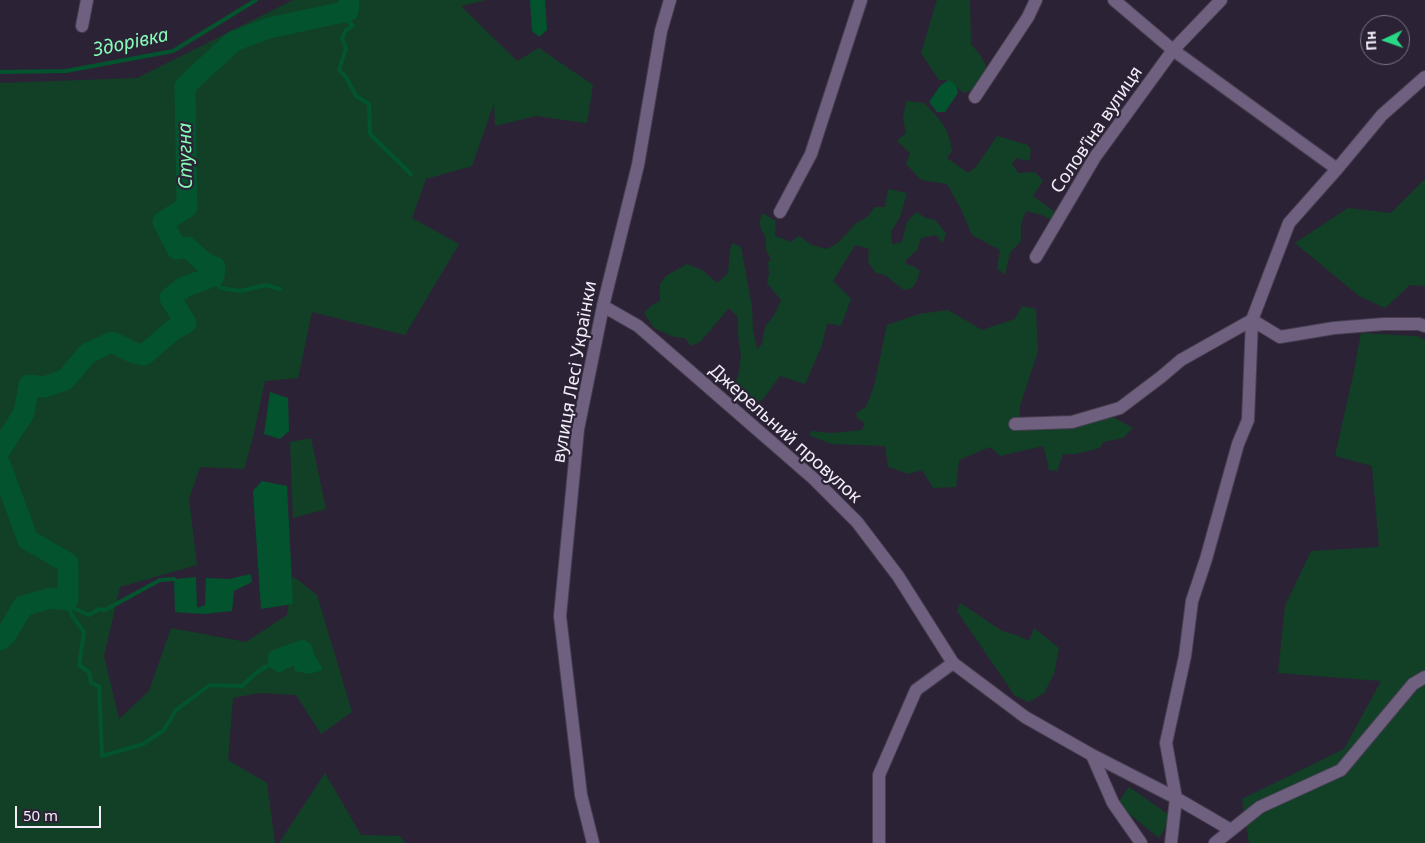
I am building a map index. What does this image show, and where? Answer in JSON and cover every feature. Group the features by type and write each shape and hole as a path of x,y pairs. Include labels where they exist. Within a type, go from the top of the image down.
{"street":[{"path":"82,26 88,0"},
{"name":"вулиця Лесі Українки","path":"593,843 581,795 560,616 578,430 603,306 638,165 661,31 670,0"},
{"path":"780,212 811,154 860,0"},
{"path":"975,98 1028,17 1036,0"},
{"path":"1114,0 1173,50 1337,169"},
{"name":"Соловʼїна вулиця","path":"1036,257 1095,157 1173,50 1221,0"},
{"path":"1171,843 1176,798 1166,743 1186,656 1192,601 1206,559 1239,442 1248,420 1252,320 1290,223 1382,115 1425,77"},
{"name":"Джерельний провулок","path":"603,306 638,326 814,478 857,522 898,576 953,662 1025,717 1092,755 1176,798"},
{"path":"1252,320 1280,337 1334,328 1384,324 1419,324 1425,326"},
{"path":"1015,424 1072,422 1120,408 1181,360 1252,320"},
{"path":"879,843 879,775 916,690 953,662"},
{"path":"1215,843 1260,807 1341,770 1412,684 1425,677"},
{"path":"1092,755 1113,803 1141,843"},
{"path":"1176,798 1231,830"}],"shaded area":[{"path":"293,0 486,0 461,6 517,61 539,48 593,85 587,123 536,116 495,126 494,103 472,166 426,179 412,218 459,244 405,335 312,312 298,378 265,381 244,469 200,467 189,499 197,565 120,587 104,656 119,719 149,691 171,628 246,642 287,615 293,576 317,595 352,712 321,734 296,695 259,693 233,698 228,760 267,783 275,843 0,843 0,83 137,78"},
{"path":"530,0 545,0 547,30 539,37 532,31"},
{"path":"937,0 970,0 971,44 990,73 973,89 964,93 948,80 939,80 921,53"},
{"path":"948,80 956,85 958,93 945,112 937,112 929,102 940,86"},
{"path":"906,101 924,103 935,114 943,124 951,143 952,151 947,158 968,173 976,167 997,136 1028,145 1031,150 1029,161 1016,158 1012,164 1018,173 1035,172 1043,181 1033,196 1056,213 1051,220 1042,215 1026,211 1021,224 1021,241 1010,253 1005,275 997,268 1000,250 972,235 960,207 947,184 921,180 906,164 910,153 897,141 906,133 903,119"},
{"path":"1425,179 1425,286 1410,285 1385,308 1359,296 1295,243 1348,208 1391,213"},
{"path":"888,189 907,193 900,217 891,232 892,244 902,242 907,222 916,212 926,218 935,220 946,233 943,243 936,235 921,238 917,250 906,260 906,264 920,271 913,286 904,290 885,275 876,273 868,262 869,249 855,245 833,281 851,299 841,326 827,323 822,345 805,384 780,376 764,398 754,406 743,401 735,384 739,373 741,356 738,317 729,308 701,341 691,346 685,338 674,337 654,328 644,313 652,305 660,301 660,284 666,276 687,264 702,270 717,283 728,273 732,243 741,247 752,307 753,330 757,349 762,344 765,327 775,314 781,300 767,283 769,274 768,262 771,259 766,250 766,239 759,224 762,213 776,221 775,236 791,242 799,236 812,245 827,249 839,242 856,223 867,217 875,207 885,207"},
{"path":"1022,306 1036,309 1038,351 1020,406 1019,422 1111,416 1133,428 1123,438 1103,442 1100,448 1075,454 1063,454 1057,471 1049,470 1043,446 1000,456 990,447 959,460 956,487 933,488 922,470 909,474 888,467 885,446 832,444 809,435 812,431 831,433 862,430 865,423 857,418 856,413 866,407 874,386 887,325 919,314 948,310 982,330 1015,319"},
{"path":"1361,333 1417,336 1425,340 1425,843 1249,843 1242,799 1344,749 1381,681 1278,673 1285,606 1311,551 1379,547 1372,466 1335,456"},
{"path":"270,392 288,398 289,431 280,439 264,434"},
{"path":"311,438 326,509 293,518 290,442"},
{"path":"262,481 287,486 293,604 261,609 253,491"},
{"path":"251,574 252,582 234,591 232,611 203,614 175,612 174,579 196,577 197,608 205,605 206,578 229,579"},
{"path":"960,603 1002,631 1029,641 1034,628 1059,648 1054,674 1044,693 1029,702 1015,696 957,611"},
{"path":"303,639 311,644 323,670 309,674 295,671 294,666 278,672 267,666 269,652"},
{"path":"325,773 361,835 400,836 405,843 279,843"},
{"path":"1129,787 1172,817 1159,838 1117,804"}],"waterway":[{"name":"Здорівка","path":"0,72 66,71 173,51 256,0"},
{"name":"Стугна","path":"0,450 24,413 29,385 44,387 65,380 88,353 112,342 132,352 144,355 173,330 186,323 170,298 184,287 214,276 215,267 205,263 187,247 177,249 163,222 187,207 185,86 234,41 269,28 348,11 349,0"},
{"path":"348,11 353,14 348,21 353,26 346,30 342,39 346,48 339,70 346,77 356,96 369,104 370,134 411,174"},
{"path":"214,276 220,288 240,291 266,285 280,289"},
{"name":"Стугна","path":"0,464 28,540 68,563 68,600 51,598 23,606 6,635 0,640"},
{"path":"68,600 69,606 89,615 99,609 105,610 160,580 174,579"},
{"path":"69,606 71,614 84,632 79,665 89,672 91,683 99,686 102,756 143,744 164,730 176,710 210,685 242,686 267,666"}]}
